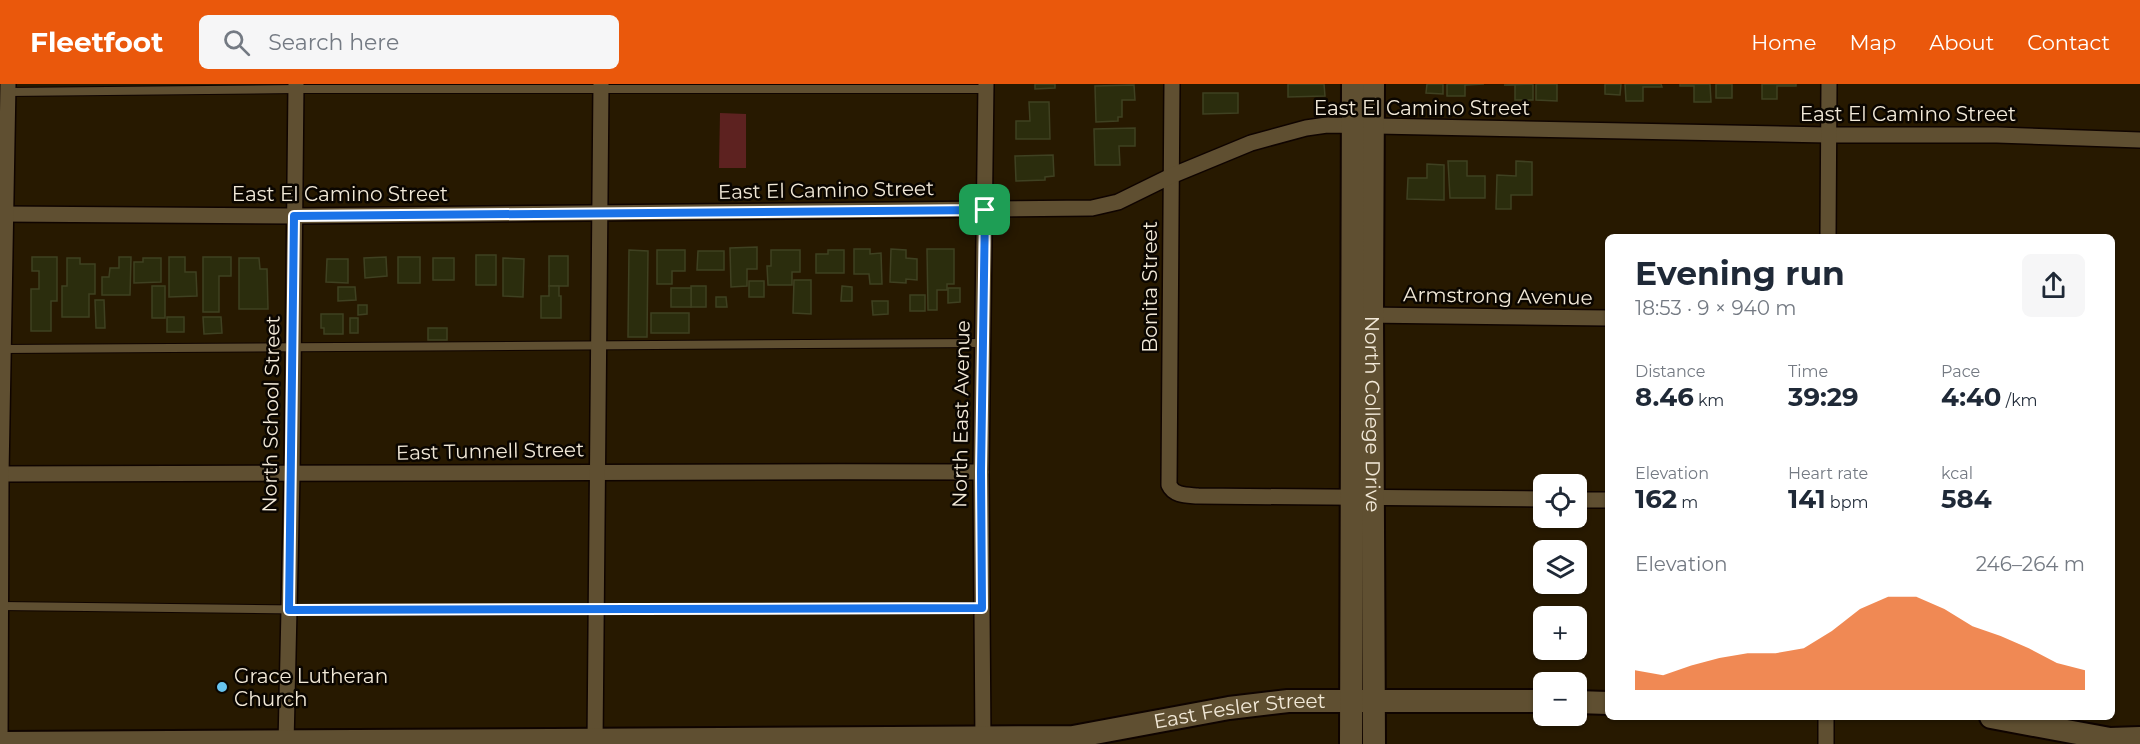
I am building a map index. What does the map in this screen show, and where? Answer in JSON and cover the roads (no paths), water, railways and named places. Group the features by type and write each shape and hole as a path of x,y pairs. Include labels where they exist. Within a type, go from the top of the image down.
{"street":[{"name":"Bonita Street","path":"1172,84 1169,485 1180,495 1362,496"},
{"name":"North College Drive","path":"1351,744 1362,496 1363,125 1353,84"},
{"name":"North College Drive","path":"1363,125 1374,84"},
{"path":"1828,234 1829,84"},
{"name":"North School Street","path":"286,743 292,475 296,87"},
{"path":"595,742 601,87"},
{"name":"North East Avenue","path":"983,742 981,472 986,87"},
{"path":"0,743 2,214 8,88"},
{"name":"East El Camino Street","path":"2,214 294,216 1092,208 1119,202 1172,176 1251,143 1306,128 1327,125 1828,135 1997,135 2140,140"},
{"name":"Armstrong Avenue","path":"1362,315 1605,318"},
{"name":"East Tunnell Street","path":"0,474 981,472"},
{"name":"North College Drive","path":"1362,496 1374,699 1374,744"},
{"path":"1362,496 1533,499"},
{"path":"1587,500 1605,500"},
{"name":"East Fesler Street","path":"0,743 983,742 1073,737 1229,708 1288,700 1533,701"},
{"path":"1587,702 1605,703"},
{"path":"1826,720 1826,744"},
{"path":"2025,720 2067,732 2110,739 2140,738"}],"lane":[{"path":"8,88 986,87"},
{"path":"1,350 983,343"},
{"path":"0,606 289,610 982,608"}],"place":[{"name":"Grace Lutheran Church","path":"222,687"}]}
